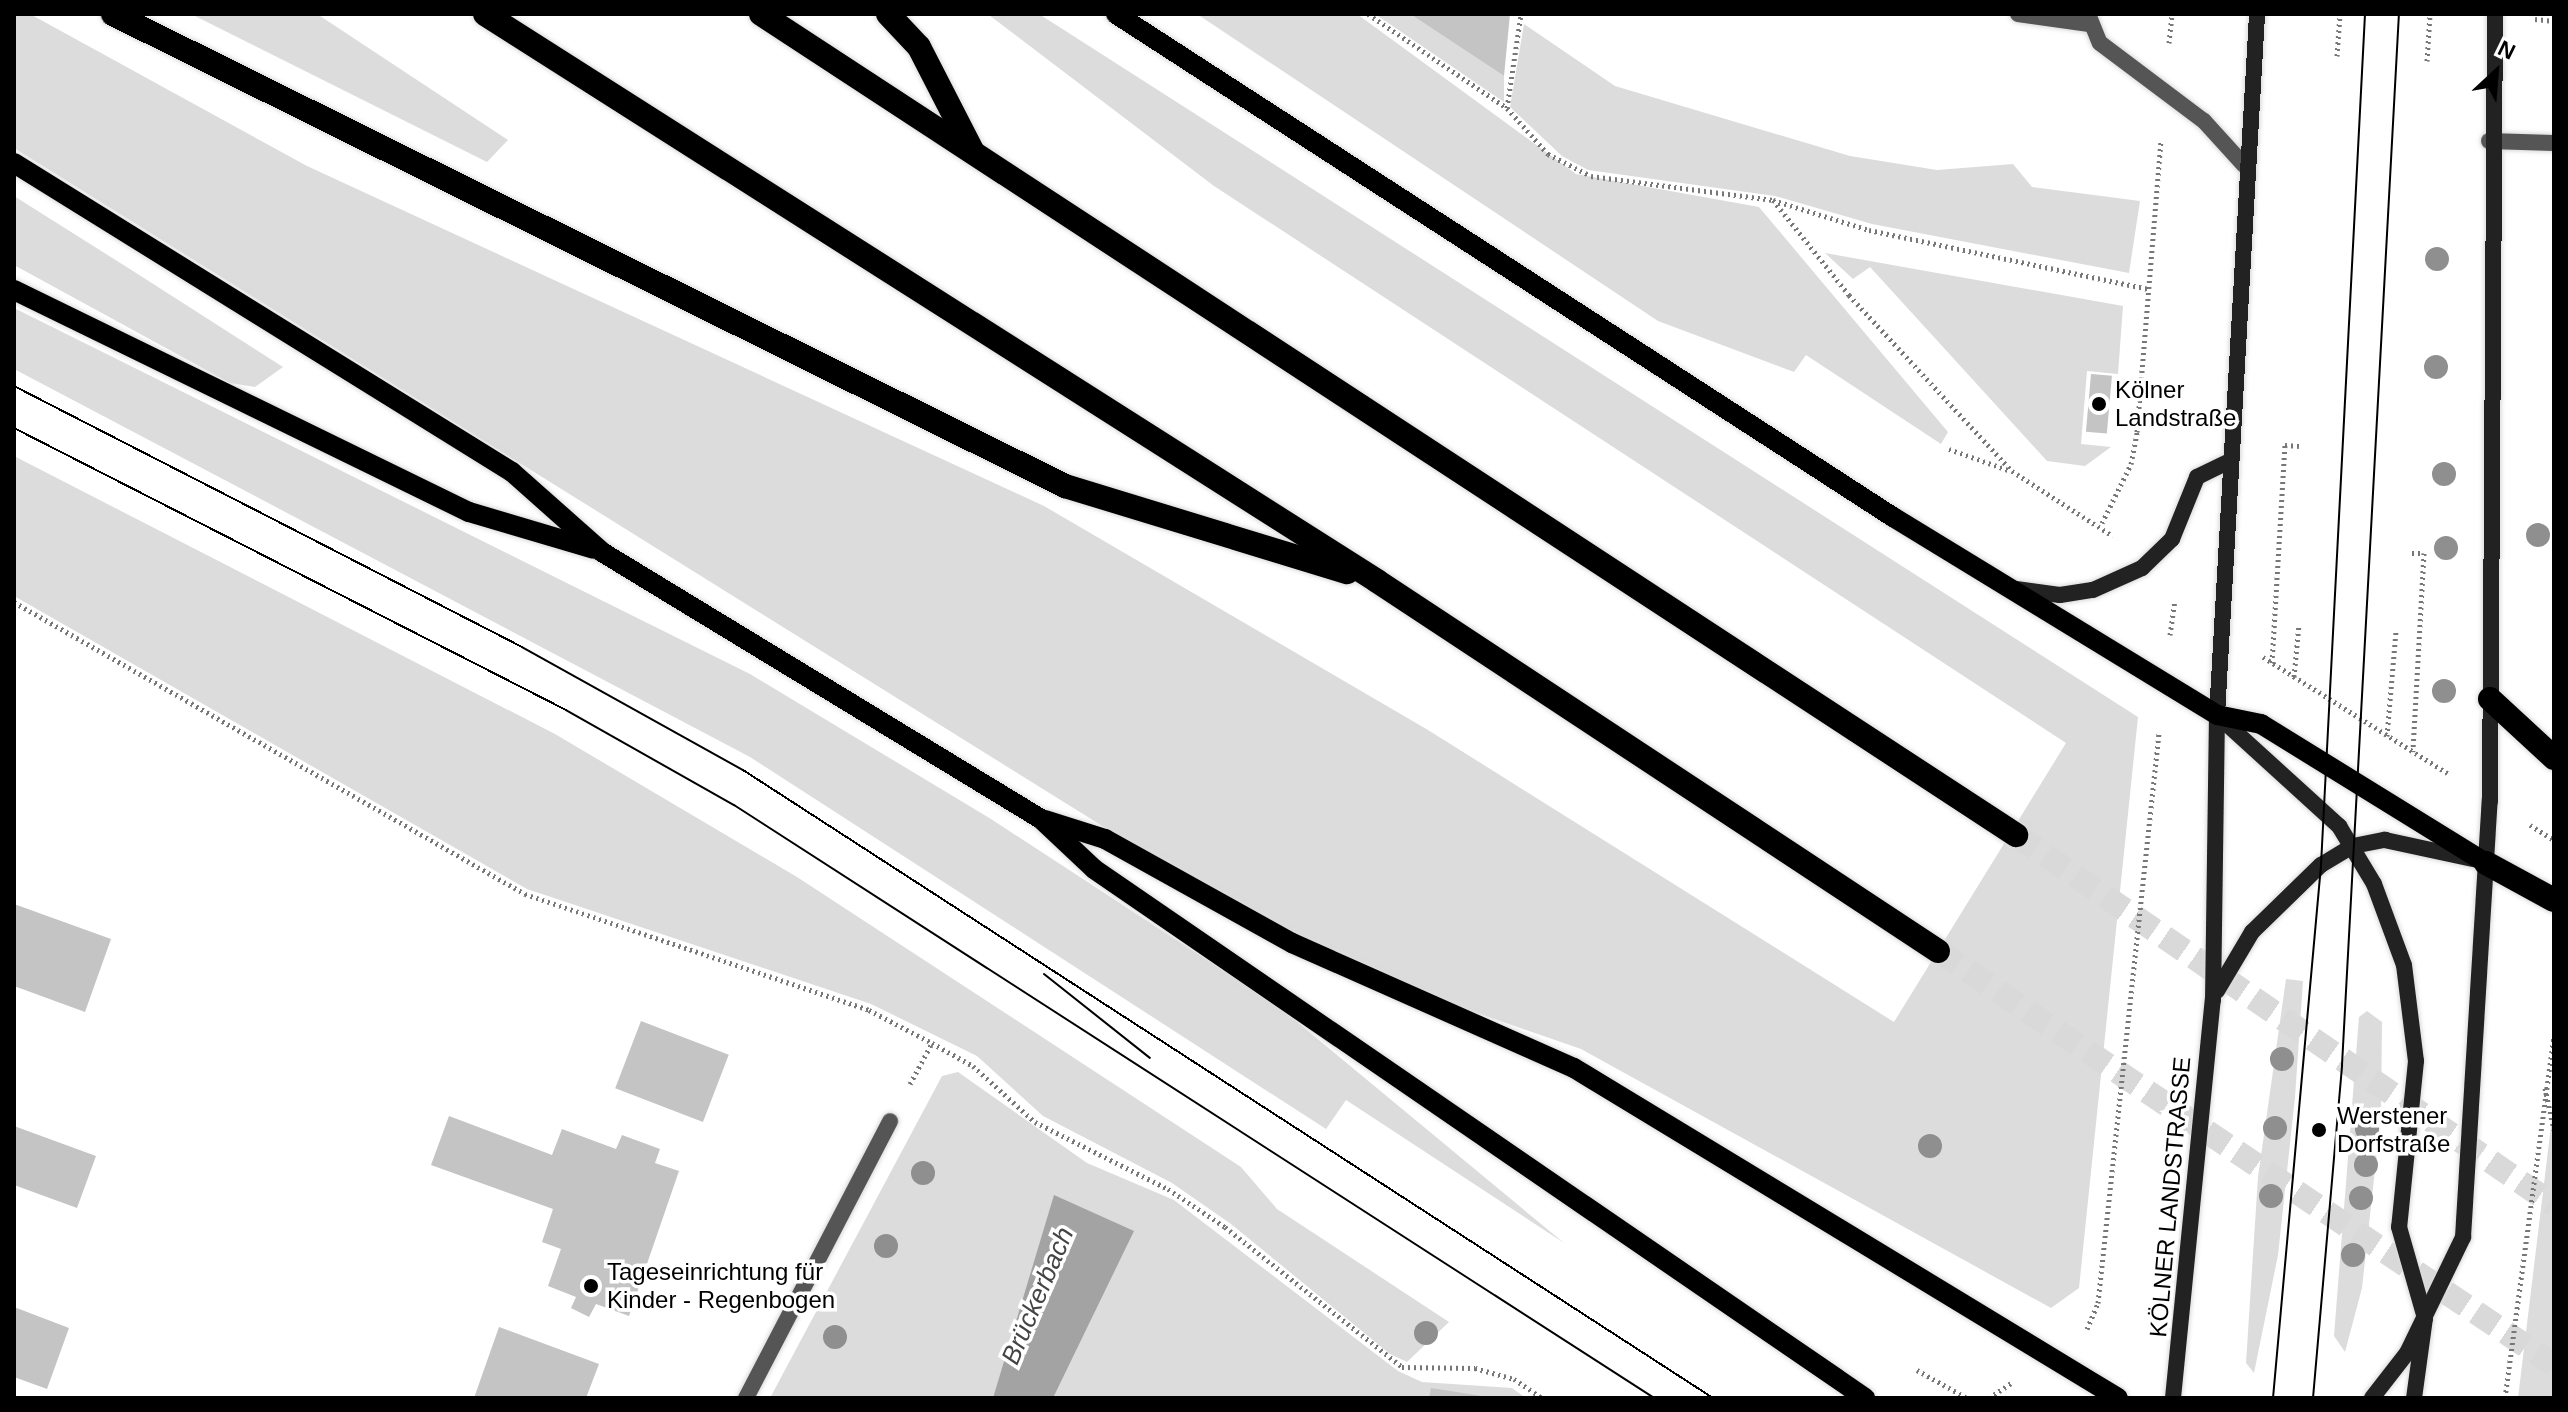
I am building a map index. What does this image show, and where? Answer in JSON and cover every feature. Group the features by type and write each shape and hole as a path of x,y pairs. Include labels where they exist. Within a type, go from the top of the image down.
{"highway":[{"path":"113,14 1065,486 1377,581"},
{"path":"485,14 1377,581 1938,951"},
{"path":"761,14 2016,835"},
{"path":"888,14 919,47 973,152"},
{"path":"2490,699 2554,758"},
{"path":"2486,863 2554,900"}],"main road":[{"path":"1116,14 1893,517 2016,589 2217,715 2321,804 2353,846 2399,952 2412,1014 2416,1061 2399,1227 2425,1318 2414,1398"},
{"name":"KÖLNER LANDSTRASSE","path":"2173,1398 2213,1000 2217,715 2228,462 2244,165 2257,14"},
{"path":"2372,1398 2425,1318 2463,1237 2490,801 2489,141 2495,14"},
{"path":"14,163 512,472 602,552 1041,819 1094,869 1865,1398"},
{"path":"14,290 469,512 602,552"},
{"path":"2016,589 2082,591 2142,568 2172,539 2197,477 2228,462"},
{"path":"2217,715 2261,724 2486,863"},
{"path":"1041,819 1105,839 1292,943 1574,1068 2118,1398"},
{"name":"KÖLNER LANDSTRASSE","path":"2213,1000 2252,932 2321,865 2353,846 2385,840 2486,863"}],"street":[{"path":"2018,14 2089,19 2100,43 2165,90 2244,165"},
{"path":"2489,141 2554,143"},
{"path":"746,1398 890,1121"}],"path":[{"path":"1368,14 1507,108 1548,154 1591,176 1773,200 1869,230 2150,289"},
{"path":"1507,108 1521,14"},
{"path":"1949,449 2012,471 2102,523 2131,464 2150,289 2172,14"},
{"path":"2337,56 2340,14"},
{"path":"2427,61 2430,14"},
{"path":"1773,200 1849,295 2012,471"},
{"path":"2272,663 2285,445 2299,446"},
{"path":"2412,553 2424,553 2413,752"},
{"path":"2168,645 2175,601"},
{"path":"14,602 525,894 869,1010 932,1043 973,1066 1035,1122 1168,1189 1225,1227 1402,1367 1475,1368 1514,1379 1542,1398"},
{"path":"2294,677 2299,624"},
{"path":"2387,736 2396,630"},
{"path":"2250,648 2554,840"},
{"path":"2086,1333 2098,1303 2160,730"},
{"path":"2505,1398 2544,1083 2554,1036"},
{"path":"2544,1083 2554,1130"},
{"path":"1917,1370 1967,1398"},
{"path":"1989,1398 1998,1392"}],"shaded area":[{"path":"14,14 30,14 307,166 1044,506 1428,730 1894,1022 2066,743 1214,186 989,15 1039,14 2138,717 2079,1288 2051,1308 1581,1049 1371,976 1112,832 14,148"},
{"path":"191,14 317,14 508,140 487,162"},
{"path":"1197,14 1357,14 1576,174 1759,207 1948,432 1941,444 1806,355 1794,372 1658,321"},
{"path":"1375,14 1410,14 1504,76 1504,102"},
{"path":"1524,24 1615,86 1850,156 1937,170 2013,164 2032,187 2140,201 2129,273 1872,224 1775,196 1588,170 1562,156 1510,107"},
{"path":"14,196 283,367 255,387 230,383 14,265"},
{"path":"1825,253 2123,306 2118,374 2087,371 2081,444 2111,447 2085,466 2047,461 1870,267 1853,279"},
{"path":"14,308 750,674 991,819 1279,1007 1564,1243 1346,1100 1326,1129 750,757 14,369"},
{"path":"14,456 555,734 797,877 1241,1167 1277,1209 1449,1322 1407,1362 1390,1354 1231,1224 1172,1183 1043,1116 977,1056 871,1004 527,889 14,596"},
{"path":"2286,979 2303,981 2295,1097 2278,1255 2254,1373 2246,1363 2258,1177"},
{"path":"2367,1011 2382,1022 2381,1115 2362,1288 2345,1352 2334,1336 2359,1017"},
{"path":"958,1072 1087,1163 1174,1200 1398,1371 1422,1382 1512,1388 1526,1398 770,1398 942,1076"},
{"path":"2554,1101 2554,1398 2518,1398"}],"water":[{"name":"Brückerbach","path":"1054,1195 1134,1231 1053,1398 993,1398"}],"building":[{"path":"1410,14 1510,14 1504,76"},
{"name":"Kölner Landstraße","path":"2091,374 2112,376 2107,434 2086,432"},
{"path":"14,904 111,939 85,1012 14,986"},
{"path":"641,1021 729,1055 703,1122 615,1088"},
{"path":"449,1116 552,1155 562,1129 616,1149 622,1135 660,1149 655,1163 679,1171 629,1316 596,1304 589,1317 571,1308 576,1297 548,1286 561,1249 542,1242 553,1209 431,1165"},
{"path":"14,1126 96,1156 77,1208 14,1185"},
{"path":"14,1307 69,1328 47,1389 14,1377"},
{"path":"499,1327 599,1364 586,1398 474,1398"},
{"path":"1431,1388 1482,1396 1482,1398 1429,1398"}],"tunnel":[{"path":"2016,835 2554,1205"},
{"path":"1938,951 2554,1365"}],"tram line":[{"path":"2273,1398 2321,865 2365,14"},
{"path":"2313,1398 2342,1065 2399,14"},
{"path":"14,386 522,647 743,770 1713,1398"},
{"path":"14,428 566,710 734,805 1654,1398"},
{"path":"1044,974 1150,1058"}],"place":[{"name":"Kölner Landstraße","path":"2099,404"},
{"name":"Werstener Dorfstraße","path":"2319,1130"},
{"name":"Tageseinrichtung für Kinder - Regenbogen","path":"591,1286"}]}
